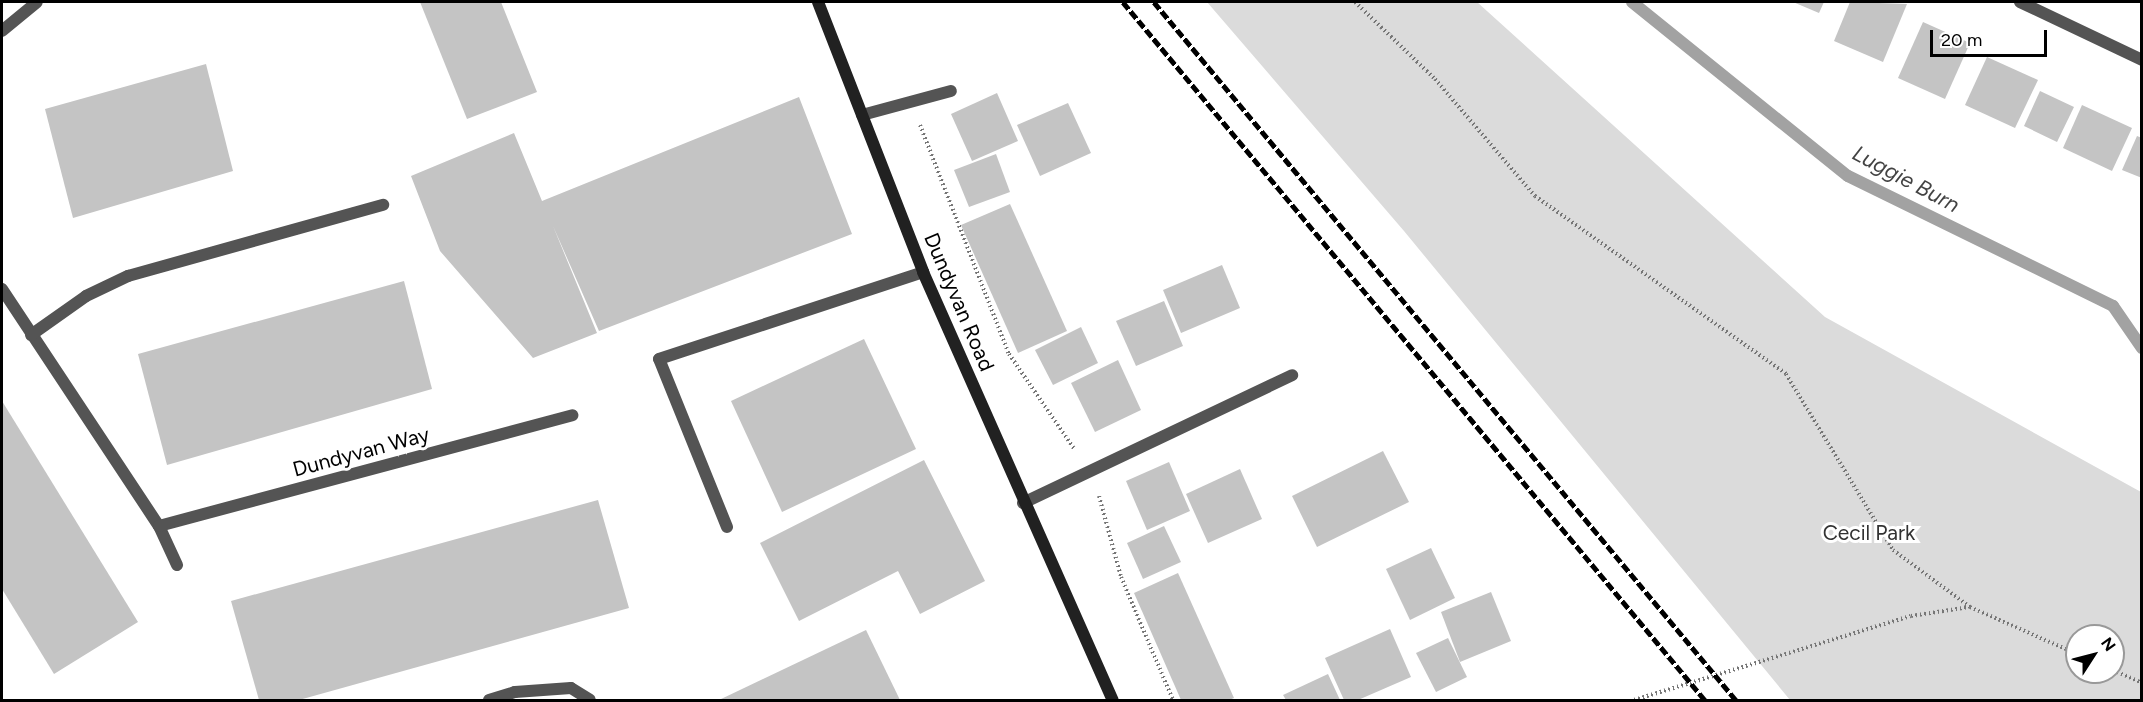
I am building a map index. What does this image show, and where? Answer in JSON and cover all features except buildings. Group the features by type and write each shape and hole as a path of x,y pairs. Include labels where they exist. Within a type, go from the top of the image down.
{"main road":[{"name":"Dundyvan Road","path":"818,2 923,272 1023,503 1113,700"}],"street":[{"path":"2,31 37,2"},
{"path":"2020,2 2142,60"},
{"path":"862,115 951,91"},
{"path":"31,335 86,296 128,276 383,205"},
{"path":"727,527 659,360 923,272"},
{"path":"2,290 159,526 177,565"},
{"path":"1023,503 1292,375"},
{"name":"Dundyvan Way","path":"159,526 572,415"},
{"path":"489,700 515,692 571,688 590,700"}],"path":[{"path":"1355,2 1435,79 1535,196 1786,374 1893,550 1970,607 2065,649"},
{"path":"910,102 1009,354 1090,471 1121,577 1173,700"},
{"path":"1634,700 1911,616 1970,607"},
{"path":"2125,675 2142,683"}],"green space":[{"name":"Cecil Park","path":"1207,2 1477,2 1825,317 2141,492 2141,700 1790,700 1404,231"}],"waterway":[{"name":"Luggie Burn","path":"1632,2 1848,176 2113,306 2142,348"}],"railway":[{"path":"1123,2 1705,700"},
{"path":"1154,2 1736,700"}]}
